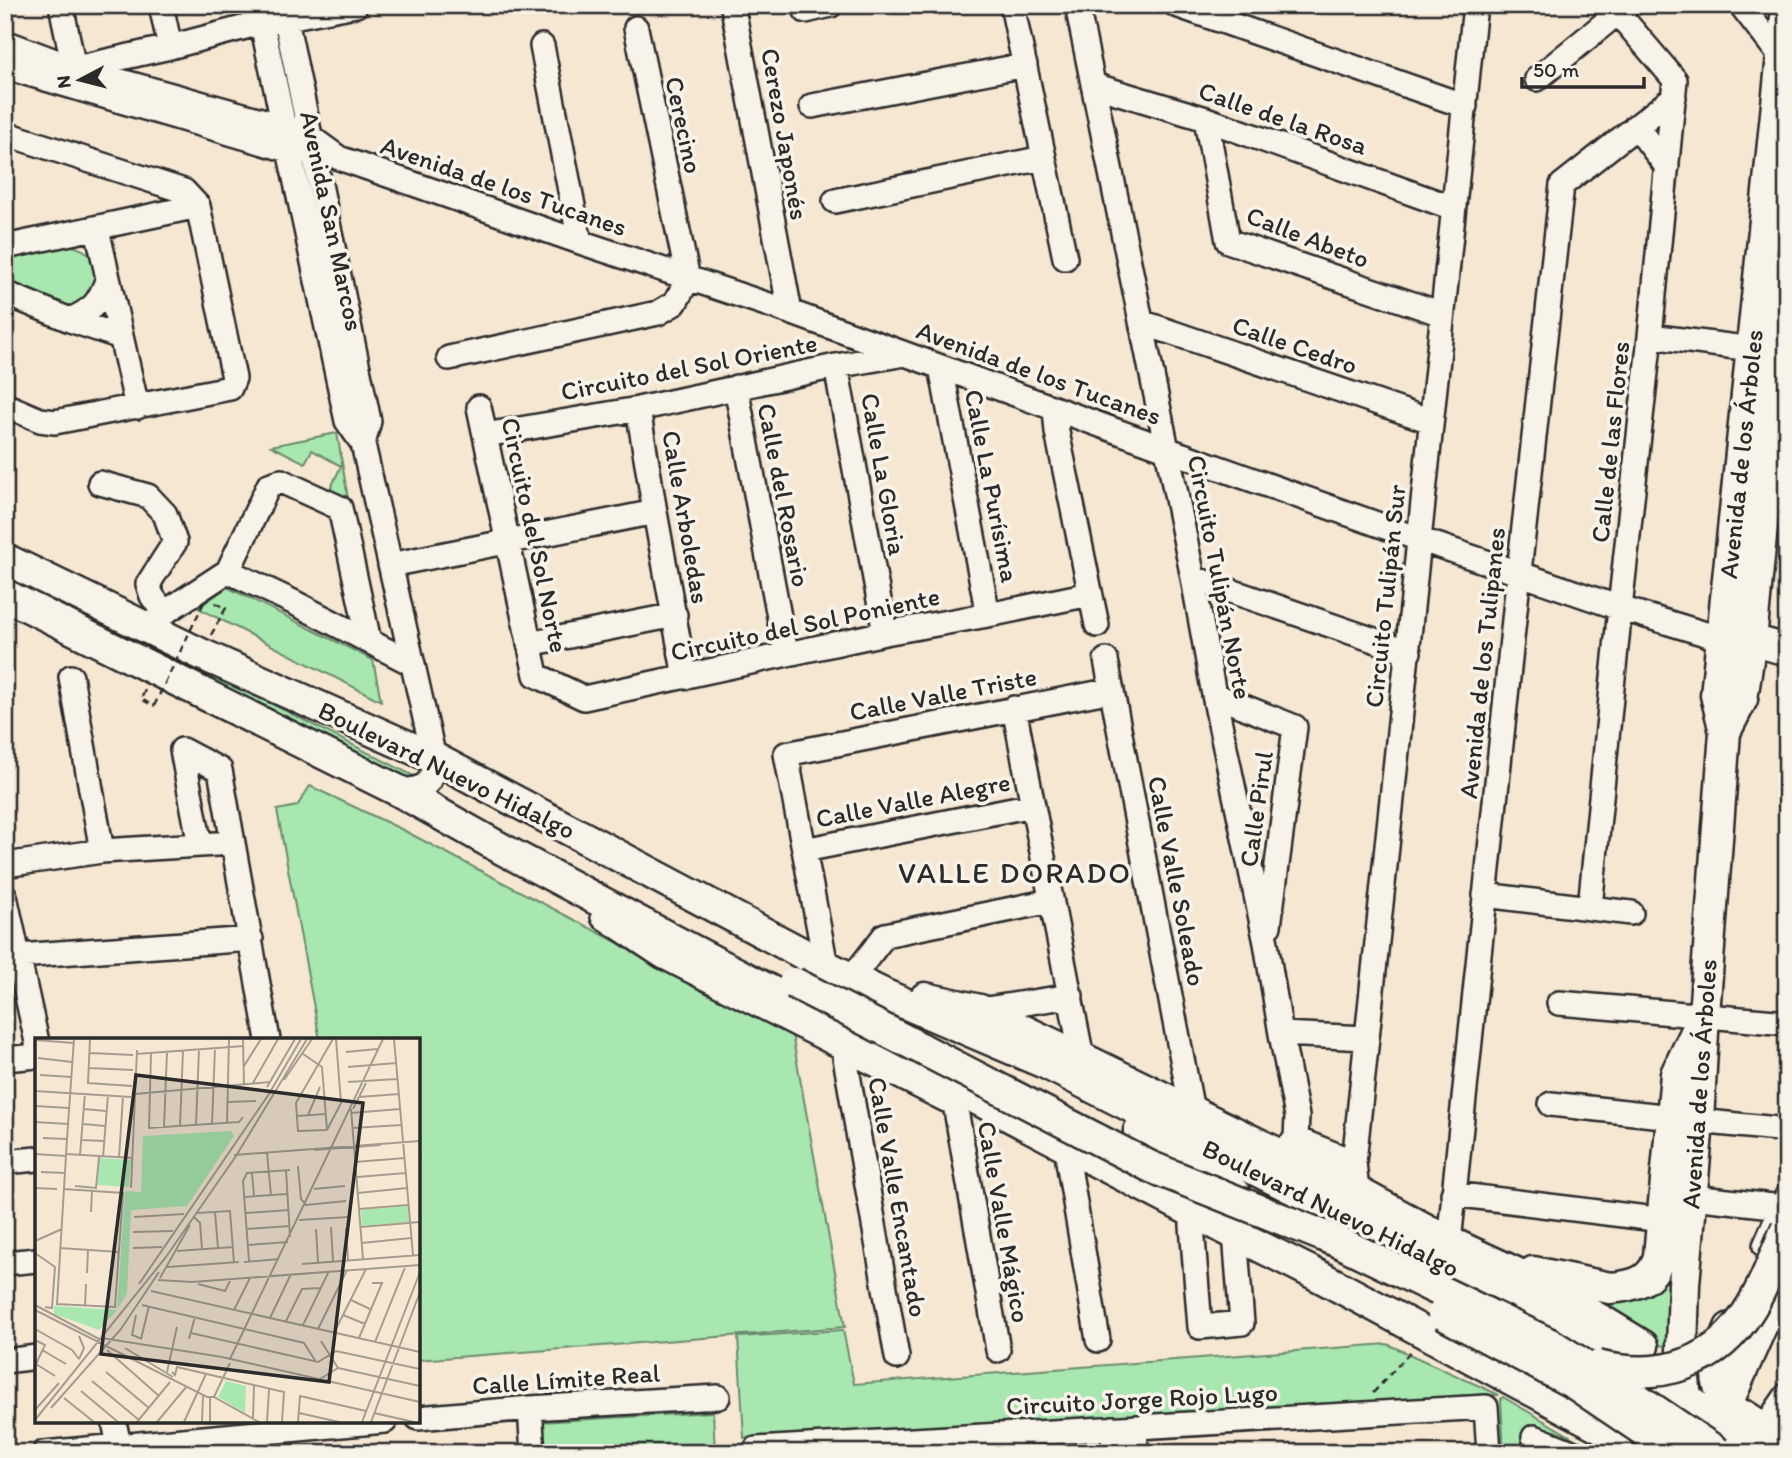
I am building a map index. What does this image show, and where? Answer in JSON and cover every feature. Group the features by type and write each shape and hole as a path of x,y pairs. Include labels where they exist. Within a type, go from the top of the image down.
{"main road":[{"name":"Avenida de los Árboles","path":"1686,1447 1684,1284 1692,1197 1685,1119 1704,1015 1725,732 1742,699 1736,640 1752,349 1787,7"},
{"name":"Avenida de los Árboles","path":"1736,640 1787,266"},
{"name":"Boulevard Nuevo Hidalgo","path":"5,559 156,620 201,654 434,758 883,994 1032,1078 1160,1143 1322,1250 1575,1384 1686,1447"},
{"name":"Boulevard Nuevo Hidalgo","path":"10,599 399,791 673,940 1319,1276 1606,1430 1636,1452"},
{"path":"1736,640 1787,650"},
{"name":"Boulevard Nuevo Hidalgo","path":"502,849 678,923 1151,1167 1339,1241 1552,1345 1579,1362 1722,1433"},
{"path":"883,994 934,999 980,1010 1192,1111 1288,1147 1357,1192 1449,1242 1516,1273 1599,1319 1684,1384 1722,1433 1787,1450"},
{"name":"Boulevard Nuevo Hidalgo","path":"883,994 1047,1064 1339,1212 1545,1312 1616,1353 1684,1384"},
{"path":"1516,1273 1528,1271 1610,1288 1644,1280 1653,1273 1657,1267 1663,1220 1685,1119"},
{"path":"1579,1362 1621,1371 1656,1371 1689,1364 1703,1355 1731,1334 1757,1297 1785,1210"},
{"path":"1722,1433 1749,1354 1787,1268"},
{"path":"1684,1284 1693,1310 1700,1318 1717,1324 1735,1316"},
{"path":"1722,1433 1717,1361 1735,1316"},
{"path":"1749,1354 1743,1388 1745,1402 1771,1442"},
{"path":"1606,1430 1686,1447 1704,1434 1722,1433 1771,1442"}],"street":[{"path":"61,5 74,68"},
{"path":"161,5 170,47"},
{"path":"28,75 170,47 260,14 356,5"},
{"path":"806,10 831,5"},
{"path":"1012,5 1065,258"},
{"name":"Circuito Tulipán Norte","path":"1077,5 1266,943 1297,1116 1288,1147"},
{"path":"1176,5 1465,106"},
{"name":"Circuito Tulipán Sur","path":"1357,1192 1354,1162 1475,5"},
{"name":"Cerezo Japonés","path":"733,8 790,312"},
{"path":"1537,79 1619,8"},
{"name":"Calle de las Flores","path":"1590,907 1675,80 1619,8"},
{"path":"1751,9 1781,57"},
{"name":"Avenida San Marcos","path":"284,12 369,421 363,444"},
{"name":"Avenida San Marcos","path":"260,14 347,421 363,444 434,758"},
{"name":"Cerecino","path":"636,28 688,279"},
{"name":"Avenida de los Tucanes","path":"5,42 74,68 283,126 312,147 339,158 790,312 1419,539 1620,608 1736,640"},
{"path":"542,46 580,242"},
{"path":"812,106 1025,65"},
{"name":"Avenida de los Tucanes","path":"5,67 288,150 312,147"},
{"name":"Calle de la Rosa","path":"1093,85 1206,119 1452,208"},
{"name":"Avenida de los Tulipanes","path":"1449,1242 1562,185 1674,97"},
{"name":"Calle Abeto","path":"1206,119 1228,241 1441,314"},
{"path":"1636,126 1667,167"},
{"path":"5,139 16,137 184,191 198,206 234,378 230,388 55,422 40,420 5,405"},
{"path":"835,201 1043,158"},
{"path":"5,247 198,206"},
{"path":"97,229 137,407"},
{"path":"70,320 89,311 101,298 108,278"},
{"path":"449,358 658,313 675,303 688,279"},
{"path":"5,293 70,320 121,337"},
{"name":"Calle Cedro","path":"1141,322 1431,421"},
{"path":"1650,336 1752,349"},
{"name":"Circuito del Sol Oriente","path":"485,435 638,409 836,366 905,354"},
{"name":"Calle La Gloria","path":"836,366 885,633"},
{"name":"Calle La Purísima","path":"941,367 988,615"},
{"name":"Calle del Rosario","path":"736,387 786,654"},
{"name":"Circuito del Sol Norte","path":"479,407 536,675"},
{"name":"Calle Arboledas","path":"638,409 685,677"},
{"path":"1055,409 1057,432 1097,625"},
{"path":"100,483 148,496 165,514 175,542 148,584 156,620 228,571 269,485 281,481 340,508 369,641"},
{"path":"390,565 655,512"},
{"path":"228,571 413,664"},
{"path":"1193,578 1409,652"},
{"name":"Circuito del Sol Poniente","path":"536,675 584,698 885,633 1090,594"},
{"path":"529,644 675,615"},
{"name":"Calle Valle Soleado","path":"1106,660 1192,1111"},
{"path":"71,677 102,851"},
{"name":"Calle Valle Triste","path":"804,850 786,754 1112,690"},
{"name":"Calle Pirul","path":"1214,695 1295,727 1266,943"},
{"path":"1014,708 1083,1058"},
{"path":"200,845 182,750 219,770 251,939 264,1038"},
{"path":"399,791 416,790 430,782 434,758"},
{"name":"Calle Valle Alegre","path":"804,850 1033,805"},
{"path":"5,866 102,851 233,843"},
{"name":"Boulevard Nuevo Hidalgo","path":"502,849 662,956 1130,1192 1192,1211"},
{"path":"804,850 839,972 886,935 1051,901"},
{"path":"1485,895 1631,912"},
{"path":"5,896 12,957 36,1038"},
{"path":"12,957 251,939"},
{"path":"980,1010 1070,996"},
{"path":"1559,1003 1787,1023"},
{"path":"1281,1034 1367,1038"},
{"name":"Calle Valle Encantado","path":"843,1046 897,1357"},
{"path":"5,1059 35,1056"},
{"name":"Calle Valle Mágico","path":"956,1104 998,1350"},
{"path":"1551,1104 1787,1130"},
{"name":"Boulevard Nuevo Hidalgo","path":"1288,1147 1354,1162"},
{"path":"5,1162 35,1159"},
{"path":"1068,1161 1098,1340"},
{"path":"1453,1194 1663,1220"},
{"path":"1692,1197 1785,1210 1735,1316"},
{"path":"1192,1211 1200,1327 1242,1323 1236,1234"},
{"path":"5,1263 35,1260"},
{"path":"5,1361 35,1357"},
{"path":"1771,1442 1787,1395"},
{"name":"Calle Límite Real","path":"420,1418 530,1408 718,1397"},
{"name":"Circuito Jorge Rojo Lugo","path":"756,1451 1486,1407 1489,1453"},
{"path":"530,1408 533,1453"},
{"path":"114,1423 119,1446"},
{"path":"44,1453 364,1423"},
{"path":"1114,1453 1124,1428"},
{"path":"1124,1428 1136,1453"},
{"path":"1534,1437 1574,1453"}],"path":[{"path":"141,699 154,706 206,598"},
{"path":"201,654 226,608"},
{"path":"1374,1413 1373,1394 1410,1351"},
{"path":"726,1443 727,1453"}],"green space":[{"path":"68,245 90,255 95,267 98,291 73,310 5,288 5,257"},
{"path":"337,433 364,593 329,492 341,466 312,450 305,463 271,446"},
{"path":"5,569 416,777 416,785 5,588"},
{"path":"227,587 373,660 381,701 198,608"},
{"path":"310,786 403,830 792,1034 845,1327 420,1360 420,1038 320,1038 277,810 297,806"},
{"path":"1672,1270 1666,1345 1660,1346 1548,1282"},
{"path":"843,1330 854,1384 1387,1344 1499,1395 744,1438 738,1337"},
{"path":"1503,1397 1599,1453 1504,1453"},
{"path":"713,1412 715,1453 542,1453 540,1422"}],"district":[{"name":"VALLE DORADO","path":"1015,872"}]}
